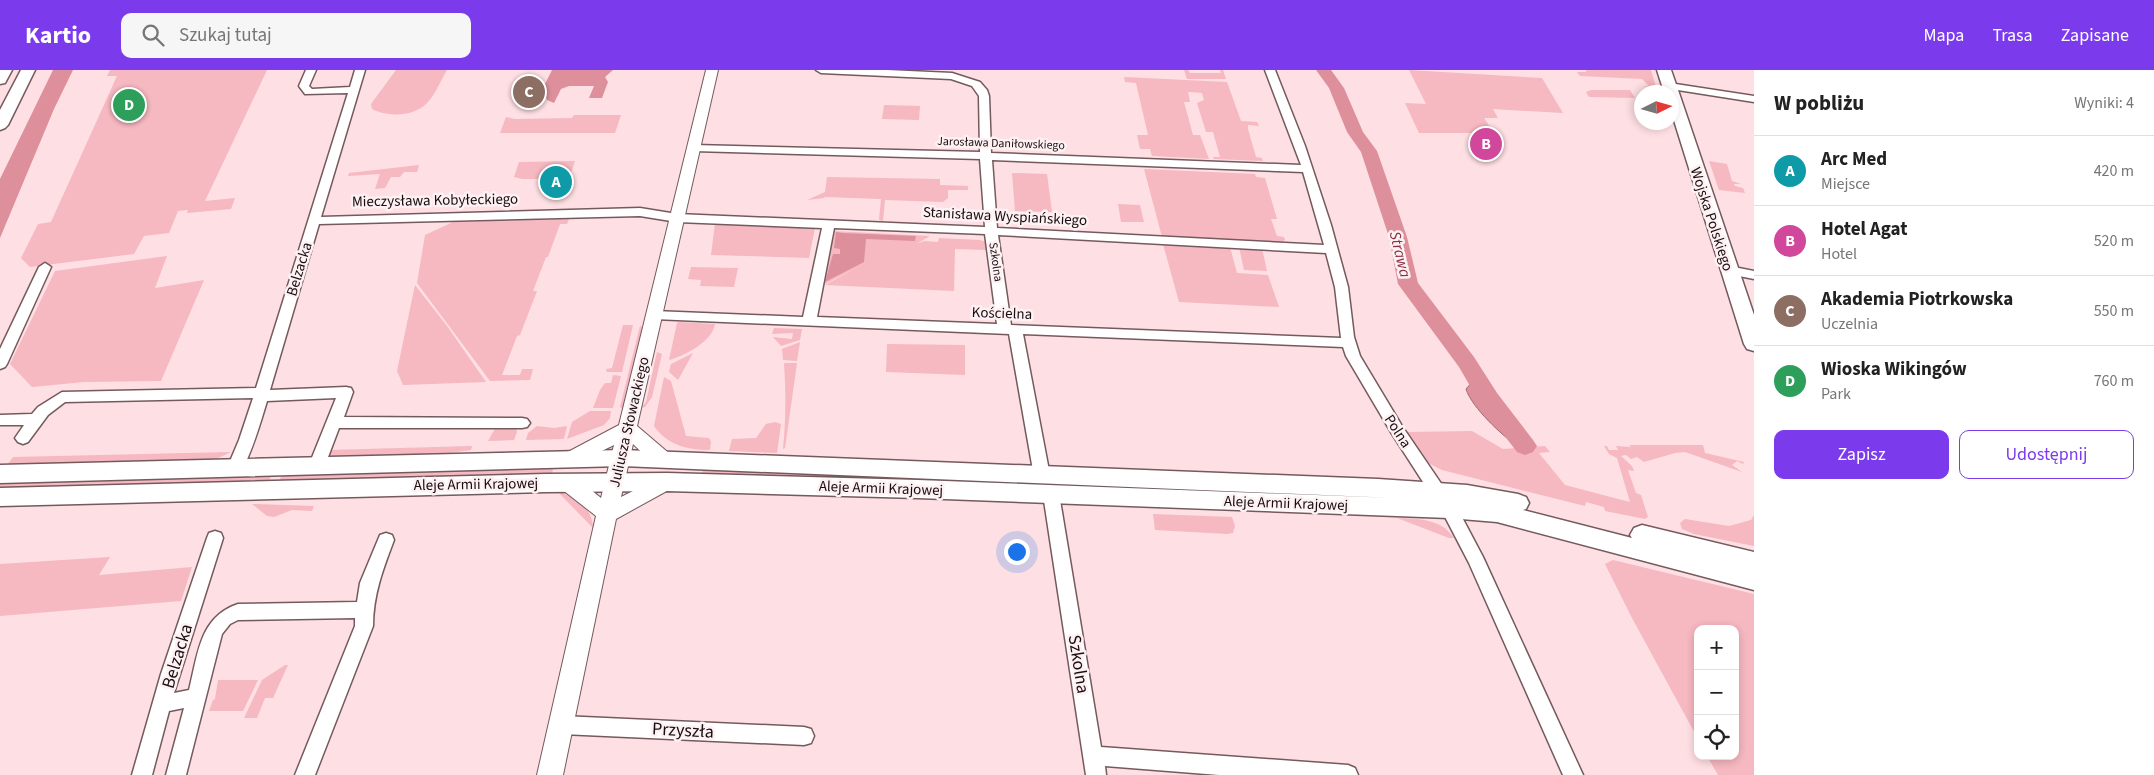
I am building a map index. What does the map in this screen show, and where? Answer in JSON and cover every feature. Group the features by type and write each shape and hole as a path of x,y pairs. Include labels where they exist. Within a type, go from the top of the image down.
{"main road":[{"path":"0,80 5,70"},
{"path":"0,125 28,70"},
{"name":"Wojska Polskiego","path":"1664,70 1669,85"},
{"name":"Wojska Polskiego","path":"1679,116 1754,344"},
{"name":"Aleje Armii Krajowej","path":"0,474 236,466 622,458 1046,485 1443,500 1481,496 1754,562"},
{"name":"Aleje Armii Krajowej","path":"0,497 566,482 1046,485"},
{"name":"Aleje Armii Krajowej","path":"1443,500 1754,580"}],"street":[{"path":"311,70 304,86 309,92 354,90"},
{"name":"Belzacka","path":"236,466 262,394 360,70"},
{"name":"Juliusza Słowackiego","path":"550,775 615,482 712,70"},
{"name":"Szkolna","path":"821,70 952,76 971,82 979,87 984,96 991,231 1010,330 1046,485 1095,766"},
{"name":"Polna","path":"1270,70 1293,126 1331,249 1343,295 1348,344 1385,411 1443,500 1477,562 1573,775"},
{"path":"1679,92 1754,99"},
{"name":"Jarosława Daniłowskiego","path":"694,148 986,156 1307,169"},
{"name":"Mieczysława Kobyłeckiego","path":"314,221 613,212 647,213 677,218"},
{"name":"Stanisława Wyspiańskiego","path":"677,218 991,231 1331,249"},
{"path":"810,321 829,224"},
{"path":"0,364 46,267"},
{"path":"1729,270 1754,275"},
{"name":"Kościelna","path":"654,315 1348,344"},
{"path":"24,438 43,411 62,397 346,392 317,465"},
{"path":"0,420 36,419"},
{"path":"335,422 522,423"},
{"path":"573,458 628,429 664,460"},
{"path":"566,482 608,514 667,482"},
{"name":"Belzacka","path":"142,775 162,704 215,538"},
{"path":"305,775 364,626 364,608 369,583 386,540"},
{"path":"176,775 214,632 218,625 228,616 238,612 346,611 364,608"},
{"path":"162,704 196,697"},
{"name":"Przyszła","path":"562,725 804,736"},
{"path":"1095,766 1348,775"}],"shaded area":[{"path":"53,70 73,70 54,109 0,238 0,179"},
{"path":"110,70 267,70 205,201 235,198 231,209 187,213 188,210 178,211 169,233 144,236 134,254 30,267 21,258 38,224 51,222 117,76 107,76"},
{"path":"396,70 447,70 433,96 422,108 400,114 378,112 372,109 371,104"},
{"path":"552,70 613,70 605,77 608,82 602,98 589,98 594,86 569,86 561,89 554,103 547,100 543,88"},
{"path":"1184,70 1188,70 1190,73 1221,73 1220,70 1223,70 1226,79 1187,79"},
{"path":"1409,70 1542,78 1563,113 1493,109 1498,118 1484,118 1494,133 1419,133 1405,103 1426,104"},
{"path":"1586,70 1651,70 1655,85 1648,85 1642,79 1580,76 1577,72 1586,72"},
{"path":"1124,77 1227,82 1241,121 1257,122 1259,126 1248,125 1248,129 1256,157 1262,158 1263,161 1214,159 1213,157 1220,157 1213,132 1206,132 1197,103 1204,100 1202,93 1188,92 1190,102 1184,102 1193,135 1200,135 1209,159 1152,156 1150,149 1140,149 1137,135 1148,135 1136,83 1125,82"},
{"path":"1591,90 1630,90 1634,98 1589,97 1586,92"},
{"path":"884,105 920,106 919,120 882,119"},
{"path":"574,115 621,115 615,133 500,133 506,117 515,119 572,118"},
{"path":"575,161 569,179 522,179 514,177 519,162"},
{"path":"1709,161 1727,164 1732,181 1741,184 1734,184 1735,186 1743,188 1745,193 1719,190"},
{"path":"419,165 417,172 404,172 400,177 391,177 385,188 375,189 380,174 348,176 349,173"},
{"path":"1144,169 1255,174 1256,177 1265,178 1277,219 1271,219 1277,236 1284,237 1285,240 1280,243 1162,237"},
{"path":"1012,173 1047,174 1052,212 1015,211"},
{"path":"827,177 940,179 940,185 968,186 968,190 948,190 948,198 943,202 885,200 883,221 879,220 881,199 825,197 807,200 825,192"},
{"path":"1118,204 1140,205 1144,222 1121,222"},
{"path":"569,219 567,224 560,224 533,291 537,291 502,375 520,375 522,369 533,369 530,380 490,381 417,283 425,235 453,222"},
{"path":"715,223 815,228 809,258 711,255"},
{"path":"833,231 930,236 916,244 924,241 938,242 939,238 980,240 986,242 986,250 955,249 954,291 825,285 858,267 821,286"},
{"path":"836,232 916,236 915,241 866,239 864,262 825,282 833,254 840,254 840,249 834,248"},
{"path":"1163,244 1230,247 1237,273 1268,275 1279,307 1179,302"},
{"path":"1239,247 1262,248 1267,271 1244,270"},
{"path":"167,256 155,288 204,280 161,381 84,382 32,387 10,364 55,271"},
{"path":"691,267 738,268 734,287 700,286 701,280 688,279"},
{"path":"415,285 447,326 486,382 403,385 397,371"},
{"path":"677,323 715,324 709,337 703,342 689,352 669,360"},
{"path":"623,325 633,325 622,372 607,372 606,369 612,368"},
{"path":"640,326 644,328 623,409 620,407"},
{"path":"774,328 802,329 800,340 781,346 773,337 792,339 793,333 772,334"},
{"path":"800,342 797,361 783,360 782,349"},
{"path":"887,344 965,345 965,375 886,372"},
{"path":"657,352 662,354 652,397 645,407 641,408 646,402"},
{"path":"693,353 678,380 669,372 671,364"},
{"path":"785,363 797,363 785,448 783,449 785,417"},
{"path":"1476,372 1533,445 1518,447 1481,413 1466,389 1473,381 1473,373"},
{"path":"613,375 621,376 613,408 593,408 600,390 605,383 611,383"},
{"path":"664,377 671,381 686,436 709,438 711,442 710,450 694,449 672,442 665,438 654,426"},
{"path":"590,411 611,411 610,418 604,425 567,439 572,422"},
{"path":"775,422 781,424 777,453 729,451 732,439 756,438 766,424"},
{"path":"497,425 515,427 517,432 514,440 488,441"},
{"path":"537,426 554,428 567,426 564,439 526,440 528,433"},
{"path":"1472,431 1503,449 1545,446 1550,452 1539,453 1565,485 1630,502 1617,458 1609,454 1604,446 1607,446 1609,450 1618,450 1616,446 1703,445 1705,453 1744,462 1743,464 1737,461 1732,465 1742,472 1685,452 1644,462 1637,457 1631,459 1626,455 1621,456 1632,466 1634,471 1628,470 1636,493 1641,495 1648,517 1645,519 1605,511 1604,507 1586,502 1585,506 1442,470 1428,463 1406,432"},
{"path":"472,446 471,450 435,455 332,457 328,455 328,450"},
{"path":"231,452 214,460 7,465 13,457"},
{"path":"554,465 552,474 279,481 283,473"},
{"path":"703,470 1011,480 1012,487 702,477"},
{"path":"273,473 269,481 0,488 0,480"},
{"path":"557,491 571,496 582,504 590,514 593,528"},
{"path":"252,504 314,506 312,511 292,510 274,517 267,516"},
{"path":"1153,514 1232,517 1235,526 1233,533 1227,534 1155,530"},
{"path":"1754,515 1754,546 1694,534 1682,529 1680,523 1685,519 1729,526 1751,520"},
{"path":"1397,518 1421,519 1436,523 1449,531 1454,538 1449,538"},
{"path":"110,557 99,575 192,567 181,601 0,616 0,564"},
{"path":"1613,560 1754,594 1754,775 1718,775 1709,760 1739,760 1739,625 1694,625 1694,732 1605,564"},
{"path":"288,665 273,698 265,698 257,718 244,718 262,680"},
{"path":"218,680 258,680 243,711 209,711 215,699"}],"waterway":[{"name":"Strawa","path":"1323,70 1337,88 1355,132 1369,151 1398,237 1408,284 1467,362 1489,399 1525,446"}],"place":[{"name":"Akademia Piotrkowska","path":"529,92"},
{"name":"Wioska Wikingów","path":"129,105"},
{"name":"Hotel Agat","path":"1486,144"},
{"name":"Arc Med","path":"556,182"}]}
